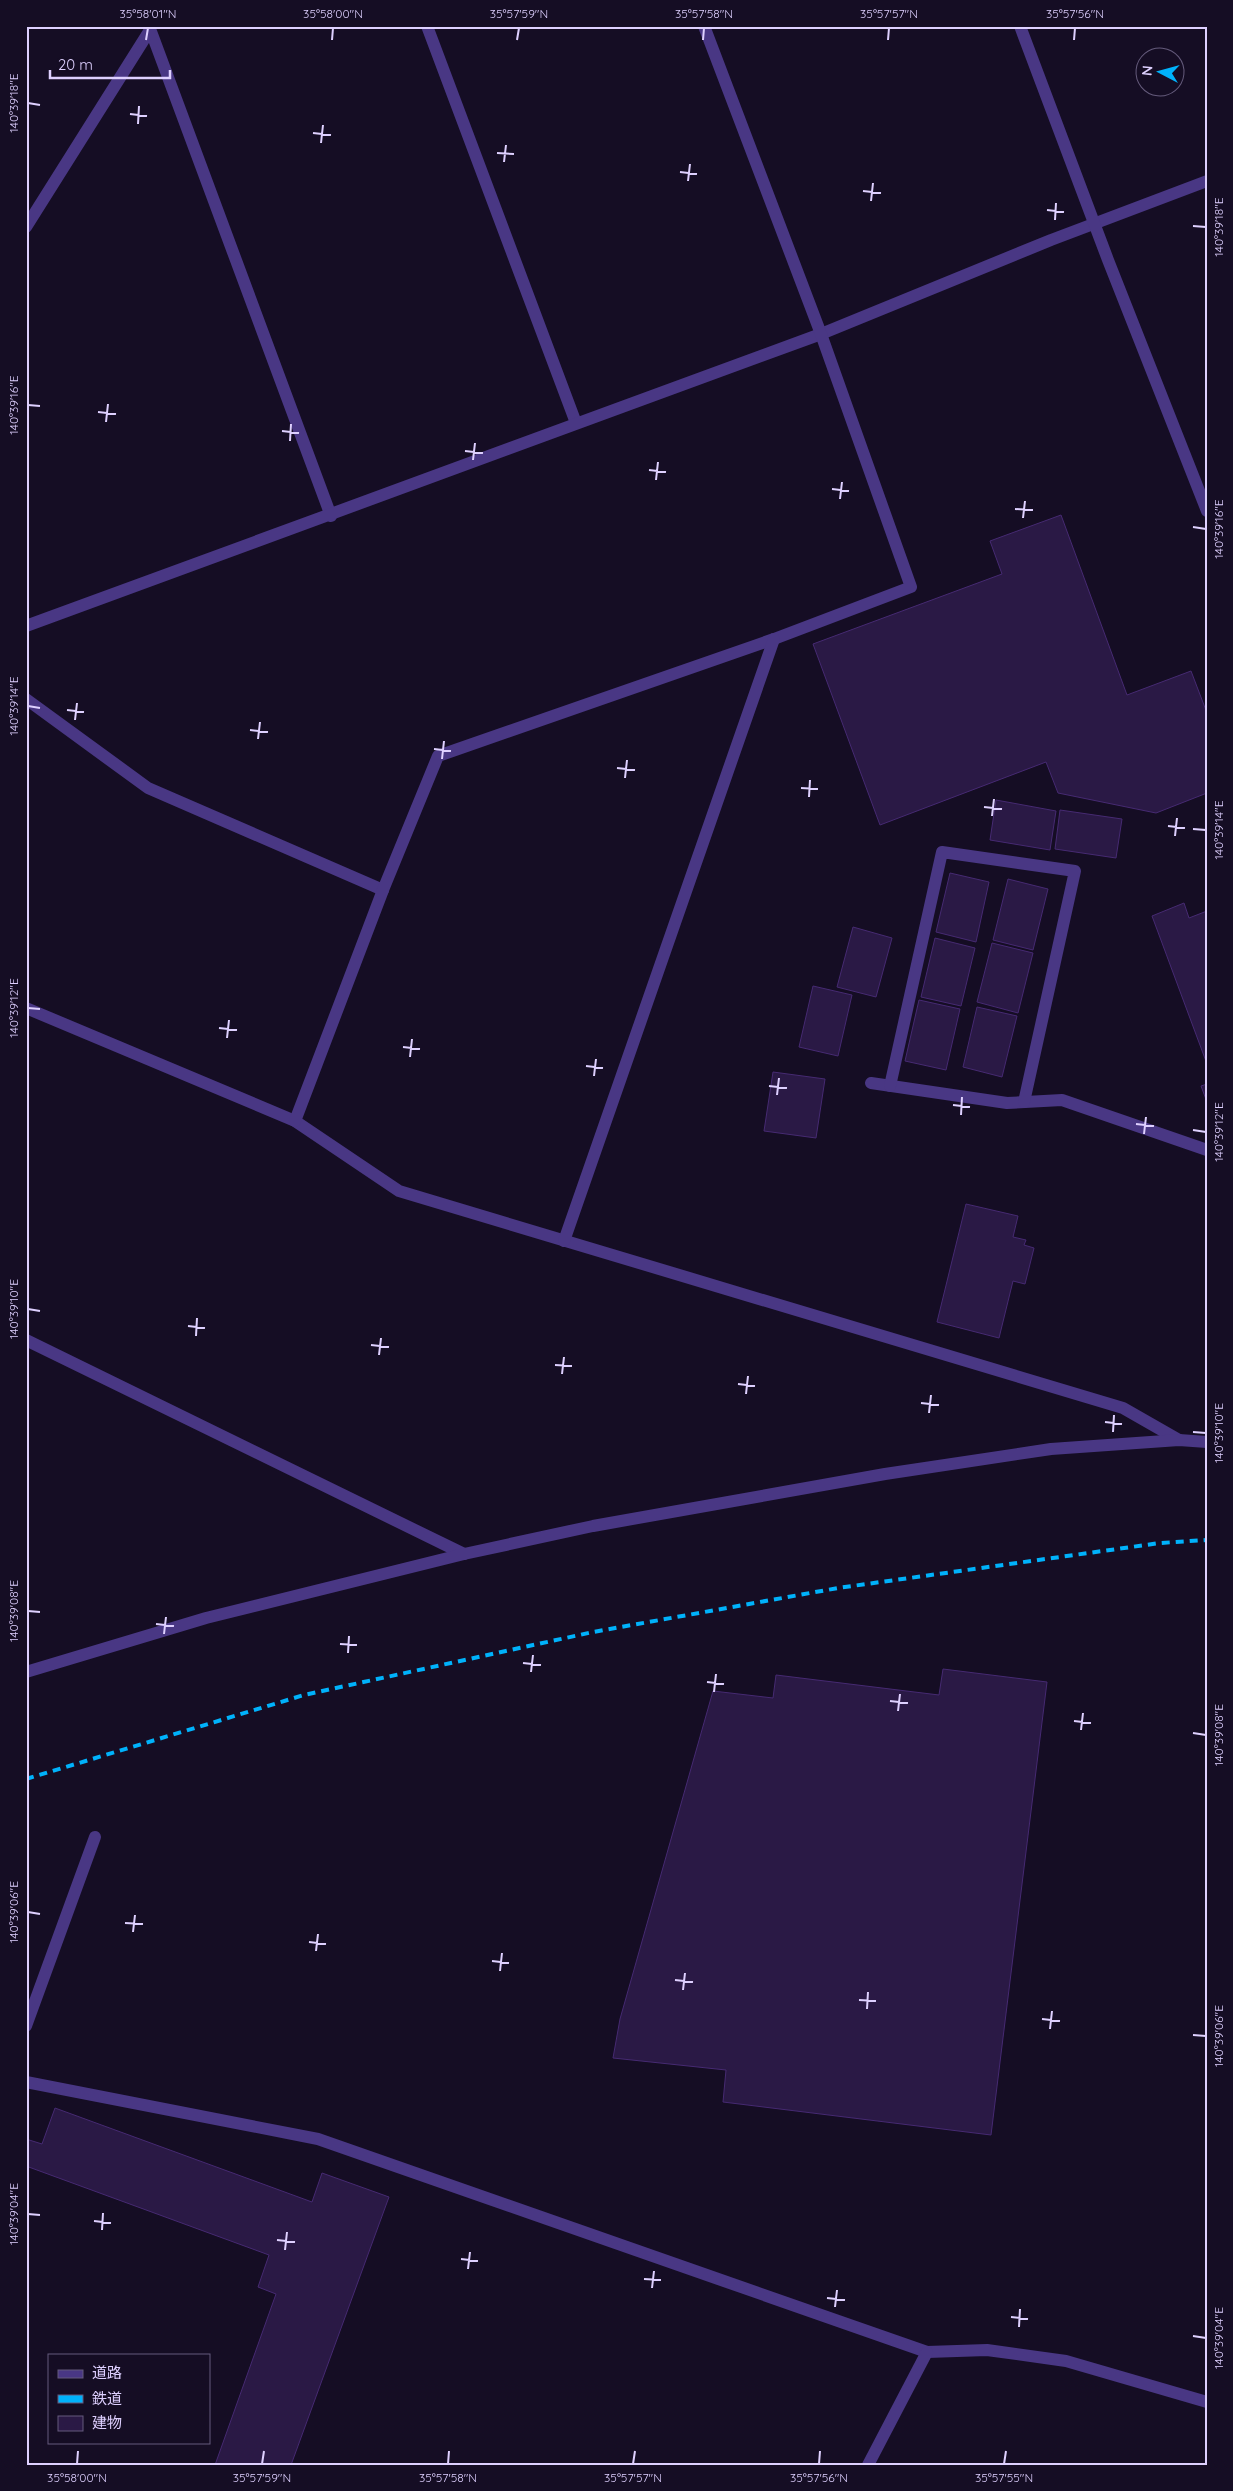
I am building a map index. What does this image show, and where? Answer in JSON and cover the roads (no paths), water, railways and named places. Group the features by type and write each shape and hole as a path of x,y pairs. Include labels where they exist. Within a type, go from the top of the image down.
{"street":[{"path":"426,26 576,423"},
{"path":"295,1121 383,890 438,756 774,639 911,587 821,334 704,26"},
{"path":"1020,26 1094,224 1207,512"},
{"path":"150,28 331,516"},
{"path":"26,227 150,28"},
{"path":"26,626 331,516 576,423 821,334 1094,224 1207,181"},
{"path":"564,1241 774,639"},
{"path":"26,699 148,788 383,890"},
{"path":"890,1086 942,852 1075,871 1024,1102"},
{"path":"26,1008 295,1121 399,1191 1123,1408 1179,1440"},
{"path":"872,1083 1007,1103 1062,1100 1207,1150"},
{"path":"26,1340 464,1554"},
{"path":"26,1672 206,1618 464,1554 593,1526 885,1474 1051,1449 1179,1440 1207,1442"},
{"path":"26,2026 95,1837"},
{"path":"26,2082 318,2138 927,2352 987,2350 1066,2361 1207,2402"},
{"path":"868,2465 927,2352"}],"railway":[{"path":"26,1779 304,1695 593,1632 838,1588 1160,1543 1207,1540"}]}
